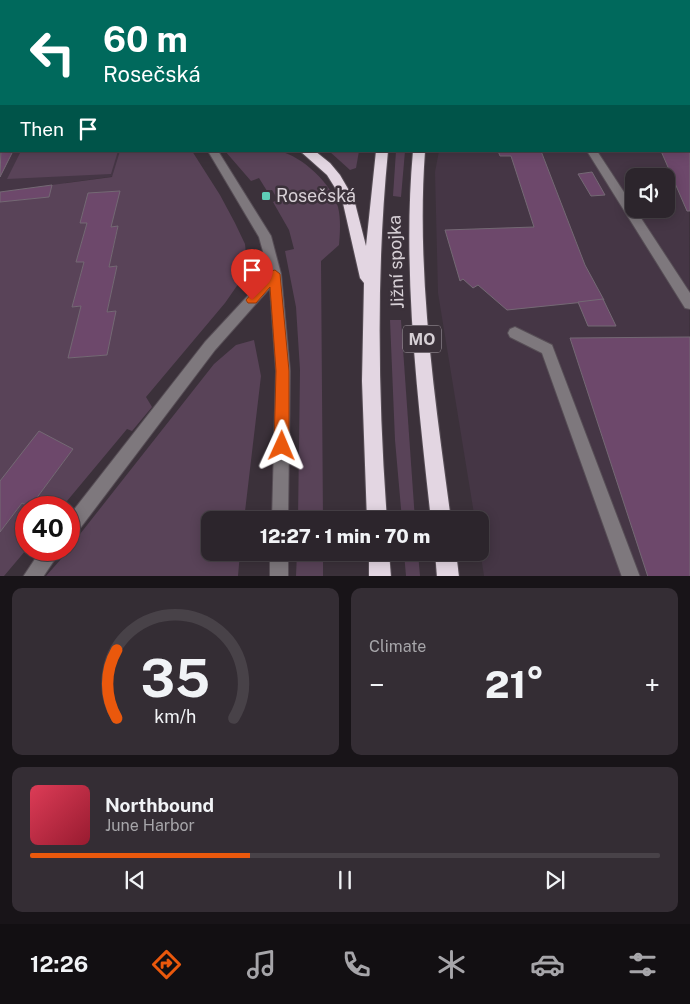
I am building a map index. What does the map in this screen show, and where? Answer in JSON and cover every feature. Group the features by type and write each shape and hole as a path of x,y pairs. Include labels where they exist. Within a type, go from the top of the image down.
{"highway":[{"path":"307,152 330,169 348,198 371,296"},
{"name":"Jižní spojka","path":"377,511 371,403 371,296 374,227 382,152"},
{"name":"Jižní spojka","path":"419,152 417,241 420,302 440,511"},
{"path":"379,561 380,576"},
{"path":"446,561 448,576"}],"street":[{"path":"214,152 265,236 275,274 283,371 280,511"},
{"path":"593,152 690,304"},
{"path":"80,515 210,346 275,274"},
{"path":"515,333 547,349 631,576"},
{"path":"32,576 44,561"},
{"path":"279,576 280,561"}],"shaded area":[{"path":"0,152 158,152 124,175 65,183 67,208 0,217"},
{"path":"20,152 118,152 111,174 7,179"},
{"path":"120,152 193,152 235,223 245,244 247,264 241,280 225,303 146,397 152,407 132,431 127,429 71,496 38,496 73,449 0,481 0,202 49,197 52,185 112,177","holes":["119,191 111,227 118,227 109,267 117,266 107,312 115,311 107,355 68,358 81,306 72,307 84,262 76,262 87,223 80,223 88,194"]},
{"path":"226,152 282,152 288,154 306,165 323,180 335,198 338,207 340,221 339,245 321,261 323,511 298,511 300,370 296,307 285,251 294,249 289,230 273,202 278,200 272,190 267,191 259,178 251,181"},
{"path":"330,152 359,152 356,168 350,170"},
{"path":"396,152 405,152 401,197 393,196"},
{"path":"439,152 689,152 690,576 484,576 482,561 489,561 489,511 474,511 438,293 435,172"},
{"path":"390,320 401,320 414,511 401,511 395,440"},
{"path":"254,340 261,376 245,511 201,511 201,561 239,561 238,576 46,576 59,561 80,561 80,534 214,364 236,345"},
{"path":"15,512 15,561 17,561 4,576 0,576 0,532"},
{"path":"297,561 323,561 323,576 296,576"},
{"path":"405,561 419,561 420,576 406,576"}],"building":[{"path":"1,152 12,152 0,177"},
{"path":"498,152 541,152 585,265 604,300 507,310 478,285 473,288 463,279 460,281 445,230 534,227 511,156 500,156"},
{"path":"661,152 690,152 690,211 687,211 675,183 675,168 668,168"},
{"path":"592,172 605,195 591,196 578,174"},
{"path":"52,185 49,197 0,202 0,192"},
{"path":"120,191 111,227 118,226 109,267 117,266 107,312 116,311 107,355 68,358 81,306 72,307 84,262 76,262 87,223 80,223 88,193"},
{"path":"603,299 616,326 588,326 578,302"},
{"path":"690,337 690,576 648,576 570,338"},
{"path":"39,431 73,449 38,496 15,496 15,512 0,532 0,481"}],"place":[{"name":"Rosečská","path":"266,196"}],"route":[{"path":"252,300 275,274 283,371 282,446"}]}
